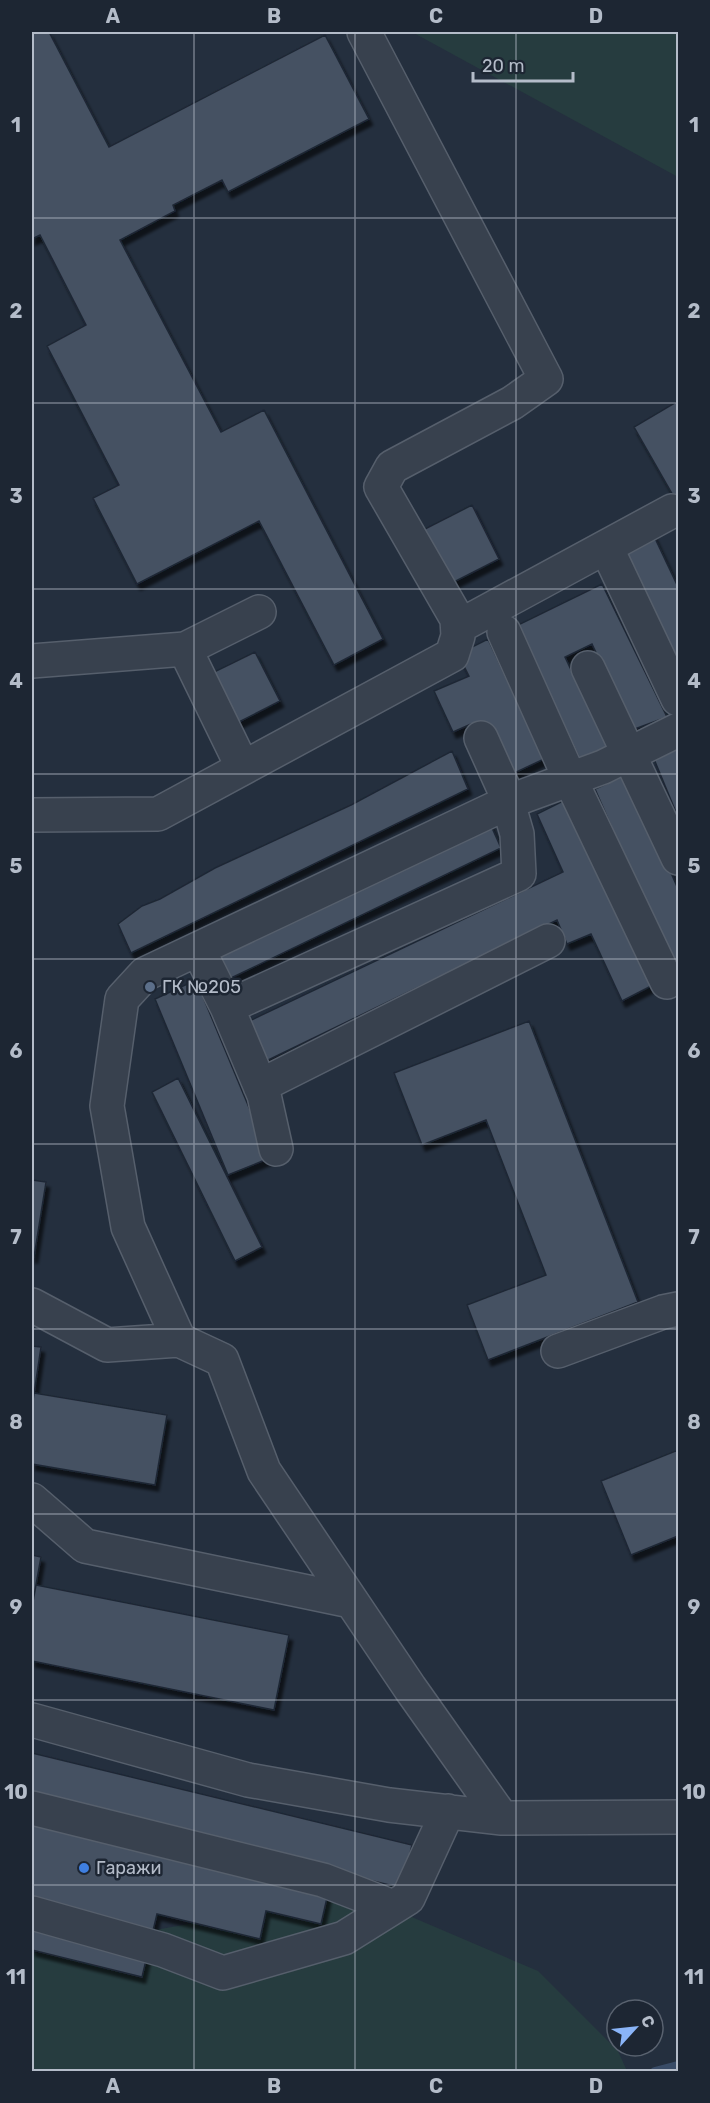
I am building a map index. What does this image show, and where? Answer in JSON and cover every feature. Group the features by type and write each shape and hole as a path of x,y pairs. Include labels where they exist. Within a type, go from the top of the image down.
{"street":[{"path":"32,815 158,814 452,655 458,636 457,619 381,487 392,467 512,403 546,379 364,32"},
{"path":"458,627 672,510"},
{"path":"606,547 678,699"},
{"path":"32,662 184,649 260,612"},
{"path":"504,632 570,779 668,982"},
{"path":"184,649 243,768"},
{"path":"588,668 678,858"},
{"path":"179,1340 128,1227 107,1106 122,999 145,974 507,803 603,767 678,730"},
{"path":"227,1007 519,874 517,834 504,789 481,738"},
{"path":"260,1086 548,941"},
{"path":"198,949 227,1007 264,1095 276,1149"},
{"path":"32,1305 107,1345 179,1340 222,1360 264,1471 502,1818"},
{"path":"558,1351 670,1319"},
{"path":"32,1500 85,1546 351,1601"},
{"path":"32,1720 248,1780 389,1805 502,1818 678,1817"},
{"path":"32,1808 323,1880 393,1907"},
{"path":"32,1913 163,1950 223,1973 344,1938 408,1898 448,1812"}],"green space":[{"path":"412,32 678,32 678,177"},
{"path":"358,1894 538,1971 605,2038 605,2058 621,2058 627,2071 32,2072 32,1954 54,1948"}],"building":[{"path":"32,32 49,32 109,147 325,35 369,119 228,192 222,180 173,205 175,211 120,240 221,432 264,410 383,639 334,665 259,521 137,584 93,498 119,485 47,346 86,325 40,235 32,239"},
{"path":"678,401 678,504 634,427"},
{"path":"472,505 499,559 448,585 421,531"},
{"path":"652,532 678,587 678,670 621,548"},
{"path":"602,584 667,717 632,730 592,644 565,657 610,752 583,766 518,625"},
{"path":"488,639 544,759 508,776 490,725 471,724 453,732 434,691 469,676 458,654"},
{"path":"255,652 280,701 237,723 212,673"},
{"path":"678,748 678,817 654,759"},
{"path":"452,751 468,789 131,953 118,924 142,906 160,899 215,868 351,805"},
{"path":"628,774 678,889 678,979 595,789"},
{"path":"569,798 657,983 622,1001 591,934 567,944 557,920 262,1063 245,1023 563,872 537,814"},
{"path":"488,819 501,848 231,978 216,950"},
{"path":"196,980 270,1158 228,1175 155,999"},
{"path":"529,1021 638,1302 488,1360 467,1305 546,1275 486,1120 422,1145 394,1073"},
{"path":"178,1078 262,1247 235,1261 152,1092"},
{"path":"32,1180 46,1182 34,1257 32,1257"},
{"path":"32,1346 41,1347 32,1407"},
{"path":"34,1393 167,1415 155,1485 32,1464"},
{"path":"678,1450 678,1536 631,1555 601,1481"},
{"path":"32,1555 41,1557 32,1607"},
{"path":"36,1585 289,1635 274,1710 32,1661 32,1607"},
{"path":"32,1753 412,1845 402,1888 114,1819 329,1889 321,1924 266,1911 260,1939 157,1914 142,1977 32,1950"}],"waterway":[{"path":"655,2072 678,2066"}],"place":[{"name":"ГК №205","path":"150,987"},
{"name":"Гаражи","path":"84,1868"}]}
